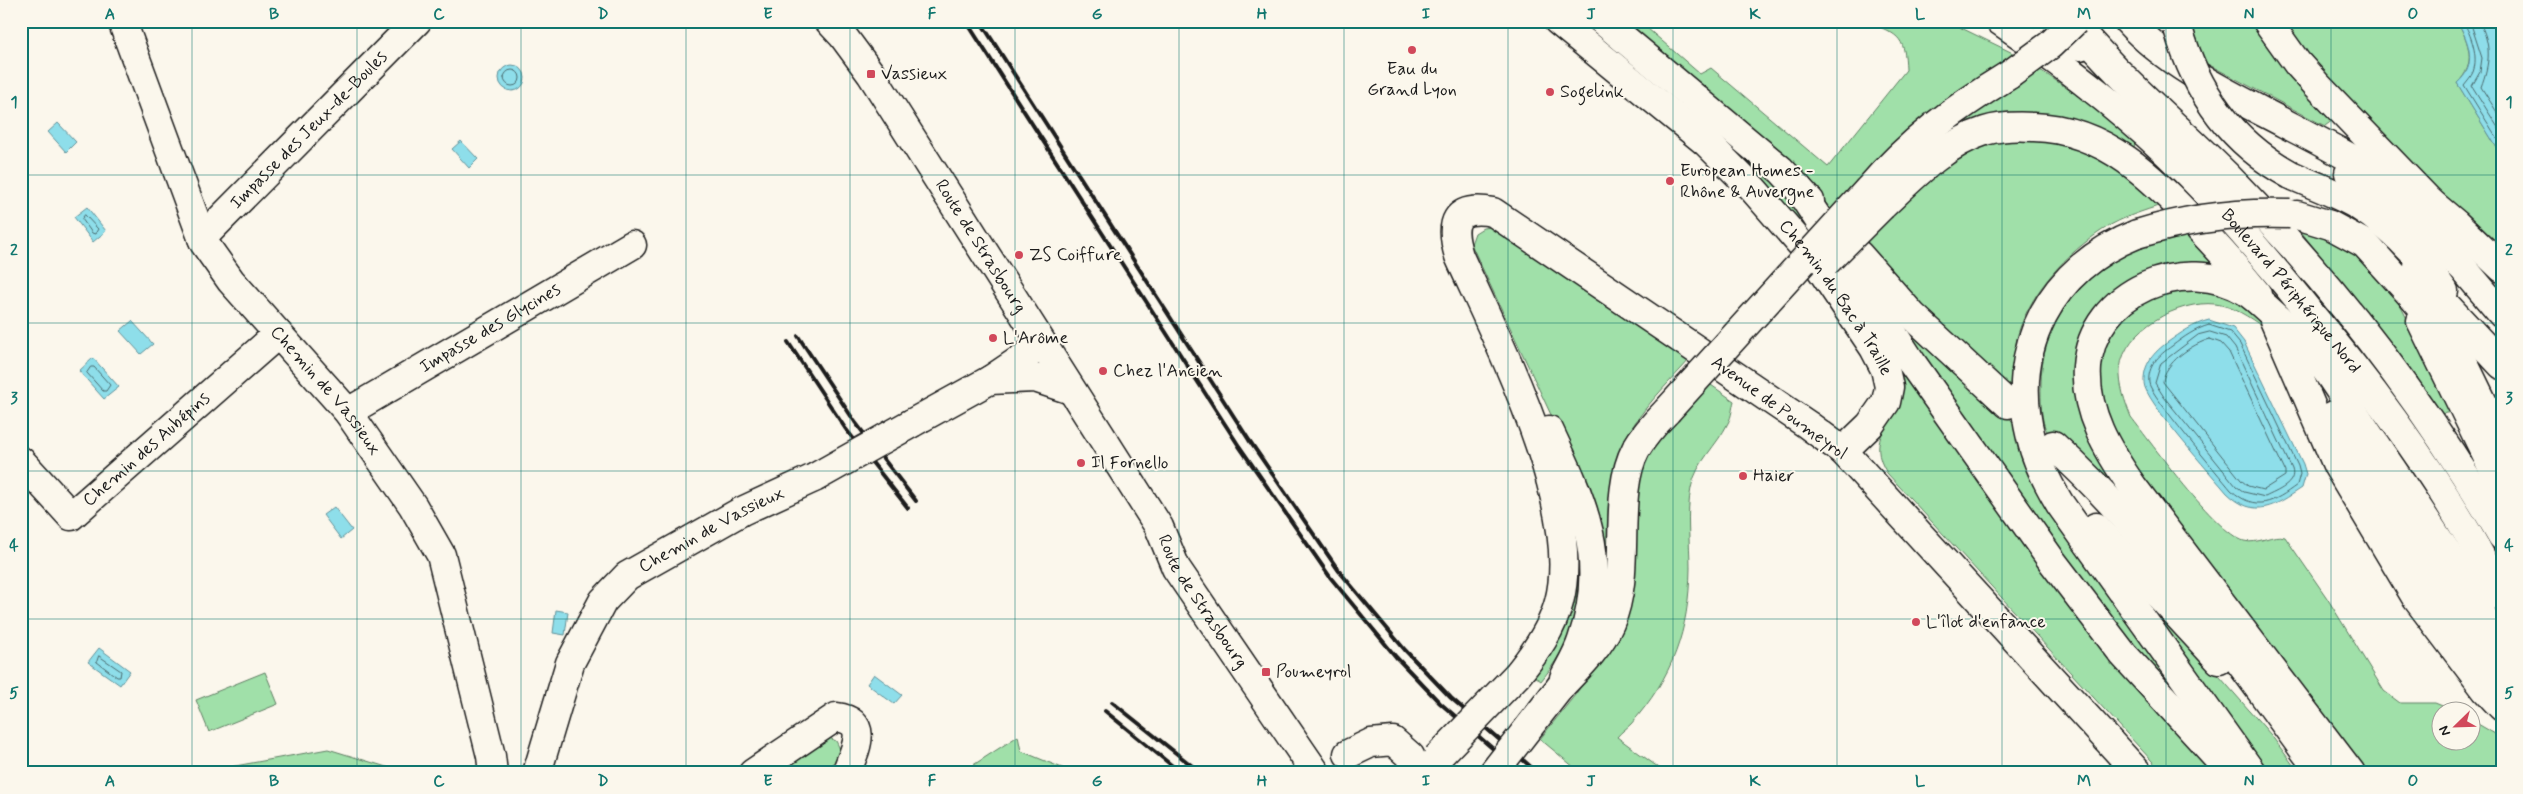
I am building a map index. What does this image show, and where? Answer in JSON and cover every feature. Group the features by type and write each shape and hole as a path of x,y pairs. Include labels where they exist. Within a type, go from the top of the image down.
{"main road":[{"name":"Chemin de Vassieux","path":"122,21 202,238 231,281 348,412 412,506 442,555 489,747 493,773"},
{"name":"Impasse des Jeux-de-Boules","path":"202,238 417,21"},
{"name":"Route de Strasbourg","path":"830,21 871,74 1159,527 1176,568 1316,773"},
{"name":"Chemin du Bac à Traille","path":"1558,21 1707,143 1753,189 1814,259 1863,332 1885,369 1889,387 1886,402 1870,425 1843,451"},
{"path":"1603,21 1760,152 1798,188 1912,315 2008,404"},
{"name":"Boulevard Périphérique Nord","path":"1984,21 2001,24"},
{"name":"Boulevard Périphérique Nord","path":"1989,21 2001,24 2104,97 2202,187 2258,250 2384,405 2459,520 2502,597"},
{"name":"Boulevard Périphérique Nord","path":"2046,21 2118,73"},
{"path":"1875,198 1888,166 1926,131 1962,104 2009,75 2050,45 2073,21"},
{"name":"Boulevard Périphérique Nord","path":"2073,21 2118,73 2239,189 2284,238 2368,339 2445,444 2502,536"},
{"path":"2128,21 2164,55 2202,80 2430,202"},
{"path":"2267,21 2297,63 2430,202 2502,268"},
{"path":"2177,25 2192,72 2216,111 2241,140 2270,163 2291,175 2330,191 2359,206 2402,241 2426,265 2466,341 2502,417"},
{"path":"2270,115 2411,217 2468,274 2502,314"},
{"path":"1492,773 1561,686 1586,661 1599,644 1611,622 1620,583 1628,471 1640,443 1666,410 1875,198 1972,136 2001,127 2036,127 2063,130 2104,144 2140,170 2180,207 2210,239 2270,311 2439,587 2502,683"},
{"path":"1798,188 1907,354 2052,561 2123,654 2232,773"},
{"name":"Avenue de Poumeyrol","path":"1423,769 1518,674 1542,642 1559,602 1564,573 1562,536 1555,502 1533,424 1453,236 1454,225 1460,217 1469,211 1492,212 1808,424 1843,451 2138,773"},
{"path":"2320,773 2298,743 2123,558 2051,475 2042,442 2027,417 2025,372 2030,346 2047,306 2068,278 2106,248 2137,234 2167,224 2231,214 2325,214 2359,224 2392,249 2466,341 2502,401"},
{"path":"2294,214 2330,225 2365,244 2405,288 2466,341 2502,365"},
{"name":"Impasse des Glycines","path":"348,412 632,245"},
{"name":"Avenue de Poumeyrol","path":"1460,256 1530,388 1578,493 1589,528 1595,569 1592,599 1582,642 1561,686"},
{"path":"2351,773 2120,468 2104,442 2096,423 2088,394 2087,366 2090,351 2104,322 2115,307 2147,284 2180,275 2205,277 2247,292 2270,311 2308,346 2401,483 2462,576 2502,657"},
{"path":"2405,288 2502,466"},
{"path":"2405,288 2502,487"},
{"path":"2270,311 2350,461 2428,593 2502,693"},
{"path":"2270,311 2337,465 2417,599 2502,707"},
{"name":"Chemin des Aubépins","path":"21,461 71,516 278,334"},
{"path":"2466,341 2502,442"},
{"name":"Chemin de Vassieux","path":"537,773 570,663 603,601 627,576 742,511 814,478 990,380 1042,344"},
{"name":"Chemin de Vassieux","path":"990,380 1035,378 1071,390"},
{"path":"2042,442 2041,467 2060,504 2252,773"},
{"path":"2401,483 2411,515 2502,670"},
{"name":"Route de Strasbourg","path":"1159,527 1183,549 1342,763"},
{"path":"753,773 836,717 847,718 854,724 858,734 846,773"},
{"path":"1342,763 1372,743 1393,741 1403,747 1423,769"}],"green space":[{"path":"1580,21 1588,21 1712,124 1779,186 1816,232 1813,235 1730,146"},
{"path":"1624,21 1639,21 1700,74 1711,68 1828,167 1906,70 1904,49 1897,37 1866,21 1947,21 2019,56 1834,213 1800,171"},
{"path":"2186,21 2257,21 2337,117 2325,126 2198,59"},
{"path":"2279,21 2457,21 2468,45 2469,61 2467,69 2457,83 2502,156 2502,248 2371,128"},
{"path":"2037,68 2112,122 2135,143 2134,147 2131,148 2060,119 1894,170"},
{"path":"2017,134 2095,151 2164,204 2126,218 2104,229 2077,249 2052,274 2032,303 2018,334 2011,395 1941,334 1860,238 1943,160"},
{"path":"1493,227 1690,359 1637,420 1629,431 1617,458 1608,509 1606,579 1575,466 1471,244 1475,233 1483,228"},
{"path":"2298,228 2332,234 2385,276 2454,410 2452,412 2441,414 2405,362"},
{"path":"2193,232 2225,270 2190,265 2079,349 2156,540 2074,455 2048,433 2041,410 2042,364 2047,343 2055,324 2079,290 2094,276 2128,252 2152,243"},
{"path":"1869,284 2013,422 2022,453 2215,734 2114,630"},
{"path":"2207,288 2247,307 2263,327 2234,310 2215,304 2186,307 2170,312 2156,320 2131,341 2120,369 2121,387 2131,417 2184,486 2217,522 2232,534 2249,542 2276,536 2285,537 2327,598 2384,691 2400,703 2430,703 2430,752 2480,752 2480,725 2502,738 2502,773 2363,773 2128,463 2098,394 2098,360 2120,316 2162,292"},
{"path":"1900,365 2216,773 2163,773 1887,473 1881,461 1880,441 1901,392"},
{"path":"1711,385 1734,401 1729,420 1697,470 1691,488 1688,518 1689,591 1682,632 1676,652 1658,688 1631,724 1617,737 1666,773 1581,773 1540,739 1575,695 1611,642 1641,458 1659,433"},
{"path":"1570,504 1582,564 1580,596 1577,612 1566,641 1551,668 1541,681 1528,672"},
{"path":"2117,560 2271,735 2299,773 2261,773"},
{"path":"265,672 278,704 209,732 196,700"},
{"path":"825,736 836,741 841,751 834,773 770,773"},
{"path":"1018,736 1021,751 1067,770 1068,773 961,773"},
{"path":"328,749 406,773 183,773 219,769"}],"water":[{"path":"2457,21 2502,21 2502,156 2457,83 2468,69 2469,53 2465,37"},
{"path":"512,65 521,69 525,78 521,87 512,91 503,87 499,78 503,69"},
{"path":"58,123 76,142 66,152 48,132"},
{"path":"461,141 478,159 469,168 452,149"},
{"path":"87,207 106,231 93,242 74,217"},
{"path":"2209,320 2233,328 2244,342 2303,464 2306,474 2302,488 2274,505 2256,508 2247,506 2227,493 2167,421 2147,392 2144,383 2145,370 2154,354 2182,332"},
{"path":"132,321 153,344 141,354 120,331"},
{"path":"93,358 119,387 104,399 79,371"},
{"path":"334,507 352,530 341,539 323,515"},
{"path":"556,610 568,612 565,635 553,633"},
{"path":"99,648 130,671 120,685 88,662"},
{"path":"874,674 902,695 894,704 867,684"}],"railway":[{"path":"966,21 1239,446 1330,577 1396,657 1440,703 1521,773"},
{"path":"980,21 1249,440 1339,571 1405,650 1451,698 1538,773"},
{"path":"798,336 855,422 916,501"},
{"path":"788,342 845,428 908,508"},
{"path":"1112,702 1201,773"},
{"path":"1105,711 1181,773"}],"place":[{"name":"Eau du Grand Lyon","path":"1412,50"},
{"name":"Vassieux","path":"871,74"},
{"name":"Sogelink","path":"1550,92"},
{"name":"European Homes - Rhône & Auvergne","path":"1670,181"},
{"name":"ZS Coiffure","path":"1019,255"},
{"name":"L'Arôme","path":"993,338"},
{"name":"Chez l'Ancien","path":"1103,371"},
{"name":"Il Fornello","path":"1081,463"},
{"name":"Haier","path":"1743,476"},
{"name":"L'îlot d'enfance","path":"1916,622"},
{"name":"Poumeyrol","path":"1266,672"}]}
